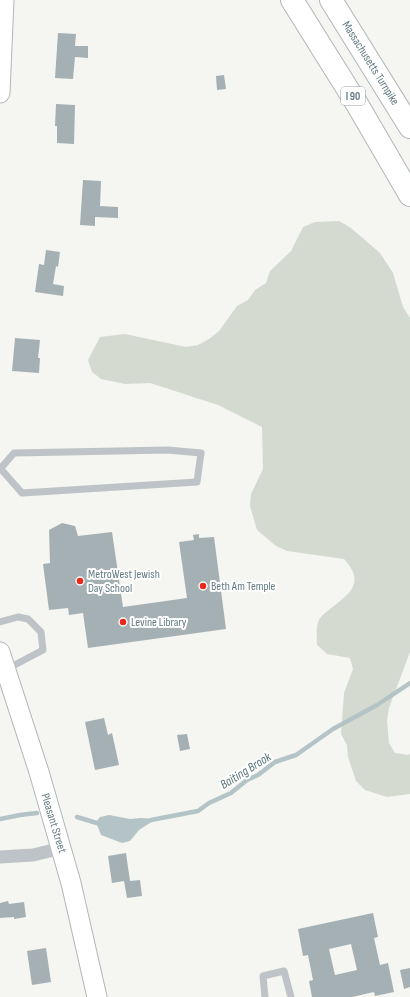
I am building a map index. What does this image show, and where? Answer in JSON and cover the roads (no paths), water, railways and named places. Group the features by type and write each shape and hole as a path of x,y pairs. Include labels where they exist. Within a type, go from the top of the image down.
{"highway":[{"name":"I 90","path":"292,0 357,104 410,195"},
{"name":"Massachusetts Turnpike","path":"331,0 410,127"}],"main road":[{"path":"0,93 3,0"},
{"name":"Pleasant Street","path":"3,661 62,848 78,912 96,997"}],"street":[{"path":"0,857 33,856 62,848"}],"lane":[{"path":"168,450 202,453 197,482 22,493 1,468 14,453 168,450"},
{"path":"0,622 18,617 28,619 41,632 43,650 3,661"},
{"path":"266,997 263,976 284,971 291,997"}],"waterway":[{"name":"Baiting Brook","path":"151,820 198,811 209,803 231,793 247,780 258,775 275,762 296,755 333,729 377,705 410,683"},
{"name":"Baiting Brook","path":"0,819 37,813"},
{"name":"Baiting Brook","path":"77,817 100,824"}],"place":[{"name":"MetroWest Jewish Day School","path":"80,581"},
{"name":"Beth Am Temple","path":"203,586"},
{"name":"Levine Library","path":"123,622"}]}
